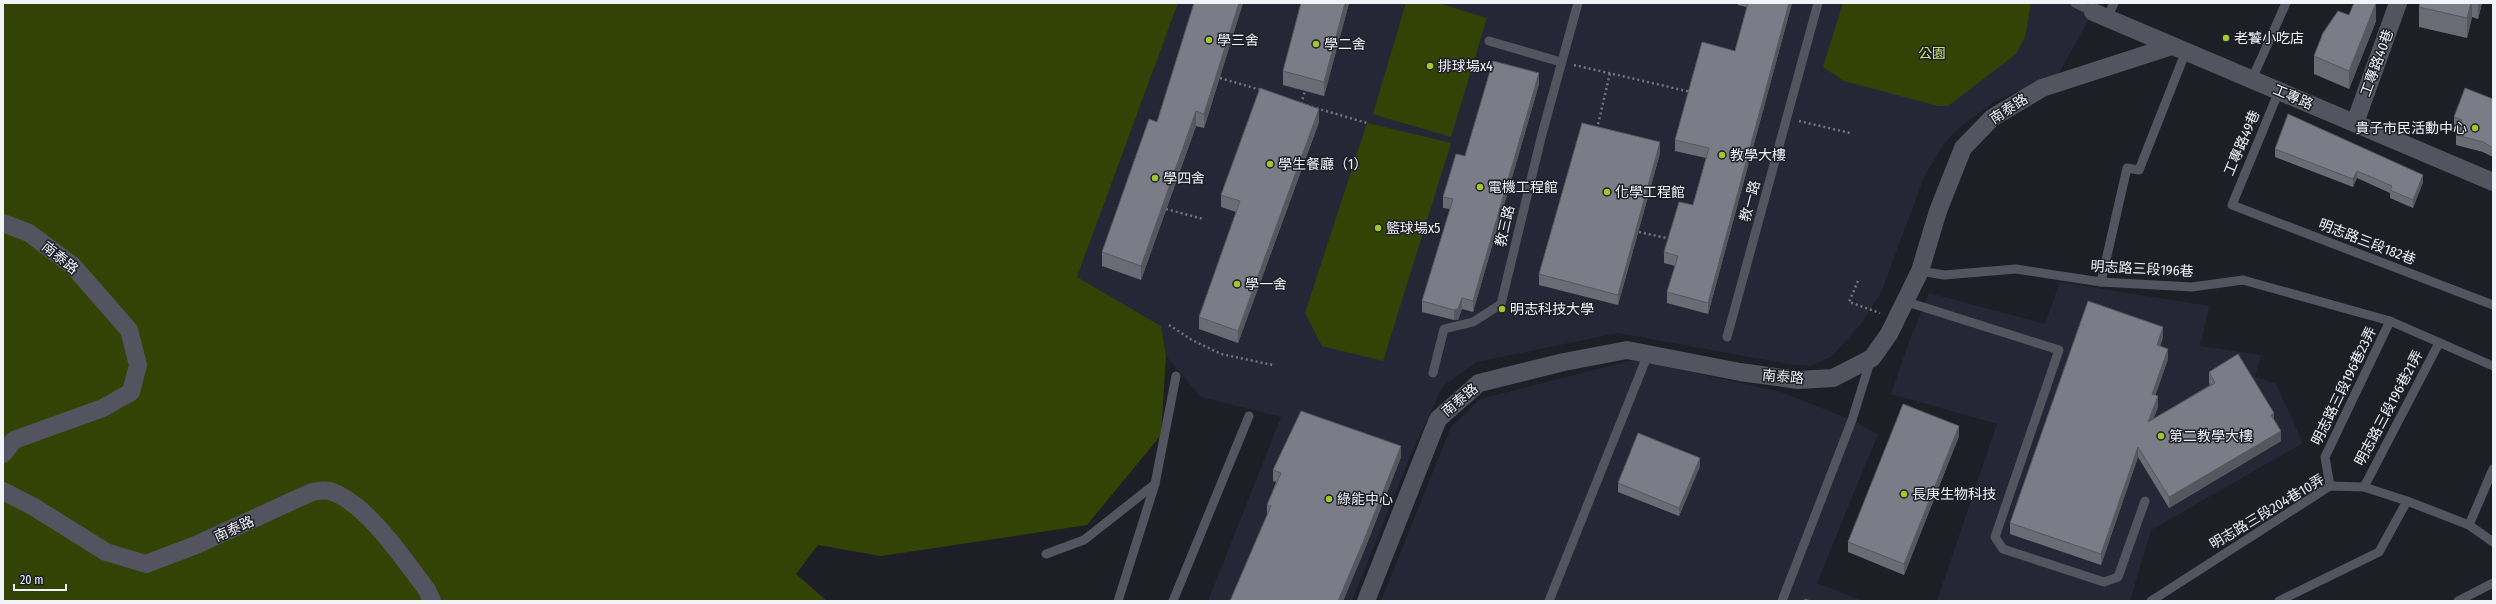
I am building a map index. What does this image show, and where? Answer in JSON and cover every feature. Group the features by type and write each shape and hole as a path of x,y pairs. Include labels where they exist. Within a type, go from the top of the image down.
{"street":[{"name":"工專路40巷","path":"2355,123 2398,3"},
{"name":"工專路","path":"2105,11 2179,48 2493,182"},
{"name":"南泰路","path":"1366,601 1438,419 1479,383 1564,362 1627,350 1740,372 1798,380 1833,378 1872,358 1889,334 1920,271 1938,210 1963,148 1992,118 2042,88 2179,48"},
{"name":"南泰路","path":"3,223 29,233 73,266 129,330 138,365 131,392 103,408 14,440 3,454"},
{"name":"南泰路","path":"3,491 34,507 106,552 146,564 196,545 312,492 330,491 351,503 382,531 427,590 432,601"}],"lane":[{"name":"教三路","path":"1433,373 1444,329 1473,322 1501,304 1561,62 1578,3"},
{"name":"教一路","path":"1727,337 1818,3"},
{"path":"2075,3 2105,11"},
{"path":"2252,80 2286,3"},
{"path":"1489,41 1561,62"},
{"path":"2101,282 2127,168 2139,170 2179,48"},
{"name":"工專路49巷","path":"2232,205 2279,91"},
{"name":"明志路三段182巷","path":"2232,205 2493,305"},
{"name":"明志路三段196巷","path":"1920,271 1944,275 2016,269 2101,282 2192,287 2243,280 2390,321 2493,366"},
{"path":"1904,301 2060,350 1995,537 2003,549 2104,582 2118,577 2145,501"},
{"name":"明志路三段196巷23弄","path":"2330,486 2325,457 2390,321"},
{"name":"明志路三段196巷21弄","path":"2364,487 2439,343"},
{"path":"1549,601 1648,354"},
{"path":"1782,601 1852,420 1872,358"},
{"path":"1118,601 1155,484 1176,376"},
{"path":"1173,601 1249,416"},
{"path":"2469,525 2493,469"},
{"path":"1046,554 1084,540 1155,484"},
{"name":"明志路三段204巷10弄","path":"2151,601 2330,486 2364,487 2407,501 2469,525 2493,542"},
{"path":"2279,601 2379,552 2407,501"},
{"path":"2458,601 2493,583"}],"path":[{"path":"1561,62 1691,92"},
{"path":"1595,137 1610,73"},
{"path":"1220,78 1268,92"},
{"path":"1300,106 1305,91"},
{"path":"1297,102 1367,123"},
{"path":"1787,118 1850,133"},
{"path":"1166,210 1203,219"},
{"path":"1639,232 1671,239"},
{"path":"1858,281 1849,302 1886,315"},
{"path":"1169,325 1192,340 1221,354 1273,365"}],"shaded area":[{"name":"明志科技大學","path":"1178,3 2098,3 2058,75 1995,101 1960,127 1944,144 1925,175 1881,293 1861,324 1831,357 1810,366 1794,365 1618,333 1477,362 1443,386 1411,454 1352,601 1208,601 1281,417 1201,397 1166,356 1161,326 1077,277"},
{"path":"2060,282 2209,306 2200,346 2261,355 2255,377 2276,384 2303,443 2151,530 2130,601 1937,601 1997,424 1891,394 1909,342 1929,293 2045,324"},
{"path":"1629,361 1645,362 1781,392 1852,420 1878,434 1817,583 1863,601 1381,601 1451,427 1480,399"}],"green space":[{"path":"3,3 1178,3 1077,277 1161,326 1166,356 1161,435 1087,525 881,556 818,545 796,574 827,601 3,601"},
{"name":"排球場x4","path":"1406,3 1438,3 1487,18 1451,137 1373,114"},
{"name":"公園","path":"1843,3 2031,3 2025,37 2016,54 1948,106 1938,106 1844,81 1823,67"},
{"name":"籃球場x5","path":"1367,123 1451,143 1383,361 1322,346 1305,313"}],"building":[{"path":"1194,3 1239,3 1204,114 1196,111 1141,266 1102,252 1149,119 1157,122"},
{"name":"學二舍","path":"1301,3 1345,3 1324,82 1283,71"},
{"name":"教學大樓","path":"1748,3 1789,3 1708,303 1667,292 1678,256 1664,252 1679,202 1693,205 1709,148 1675,140 1702,42 1735,51"},
{"path":"2354,3 2376,3 2349,71 2314,56 2323,33 2338,11 2349,15"},
{"path":"2420,3 2471,3 2467,18 2419,7"},
{"name":"電機工程館","path":"1493,61 1539,73 1473,301 1462,298 1458,309 1454,310 1422,301 1453,199 1443,197 1456,154 1465,156"},
{"path":"1260,88 1319,109 1238,331 1199,317 1240,201 1221,195"},
{"name":"貴子市民活動中心","path":"2465,88 2493,99 2493,148 2483,142 2456,135 2462,120 2454,117"},
{"path":"2288,114 2423,175 2413,200 2390,190 2392,186 2357,171 2353,179 2275,149"},
{"name":"化學工程館","path":"1582,123 1660,142 1618,295 1539,274"},
{"name":"第二教學大樓","path":"2088,301 2163,327 2157,345 2168,349 2152,394 2158,396 2148,422 2215,383 2209,372 2238,354 2274,413 2271,415 2281,431 2169,497 2138,447 2101,554 2010,523"},
{"name":"長庚生物科技","path":"1903,404 1959,426 1904,564 1848,542"},
{"path":"1301,411 1401,446 1338,601 1230,601 1271,506 1267,505 1281,473 1273,470"},
{"path":"1638,433 1700,458 1679,508 1618,483"}],"place":[{"name":"老饕小吃店","path":"2226,38"},
{"name":"學三舍","path":"1209,40"},
{"name":"學二舍","path":"1316,44"},
{"name":"排球場x4","path":"1430,66"},
{"name":"貴子市民活動中心","path":"2475,128"},
{"name":"教學大樓","path":"1722,155"},
{"name":"學生餐廳（1）","path":"1270,164"},
{"name":"學四舍","path":"1155,178"},
{"name":"電機工程館","path":"1480,187"},
{"name":"化學工程館","path":"1607,192"},
{"name":"籃球場x5","path":"1378,228"},
{"name":"學一舍","path":"1237,284"},
{"name":"明志科技大學","path":"1502,309"},
{"name":"第二教學大樓","path":"2161,436"},
{"name":"長庚生物科技","path":"1904,494"},
{"name":"綠能中心","path":"1329,499"}]}
